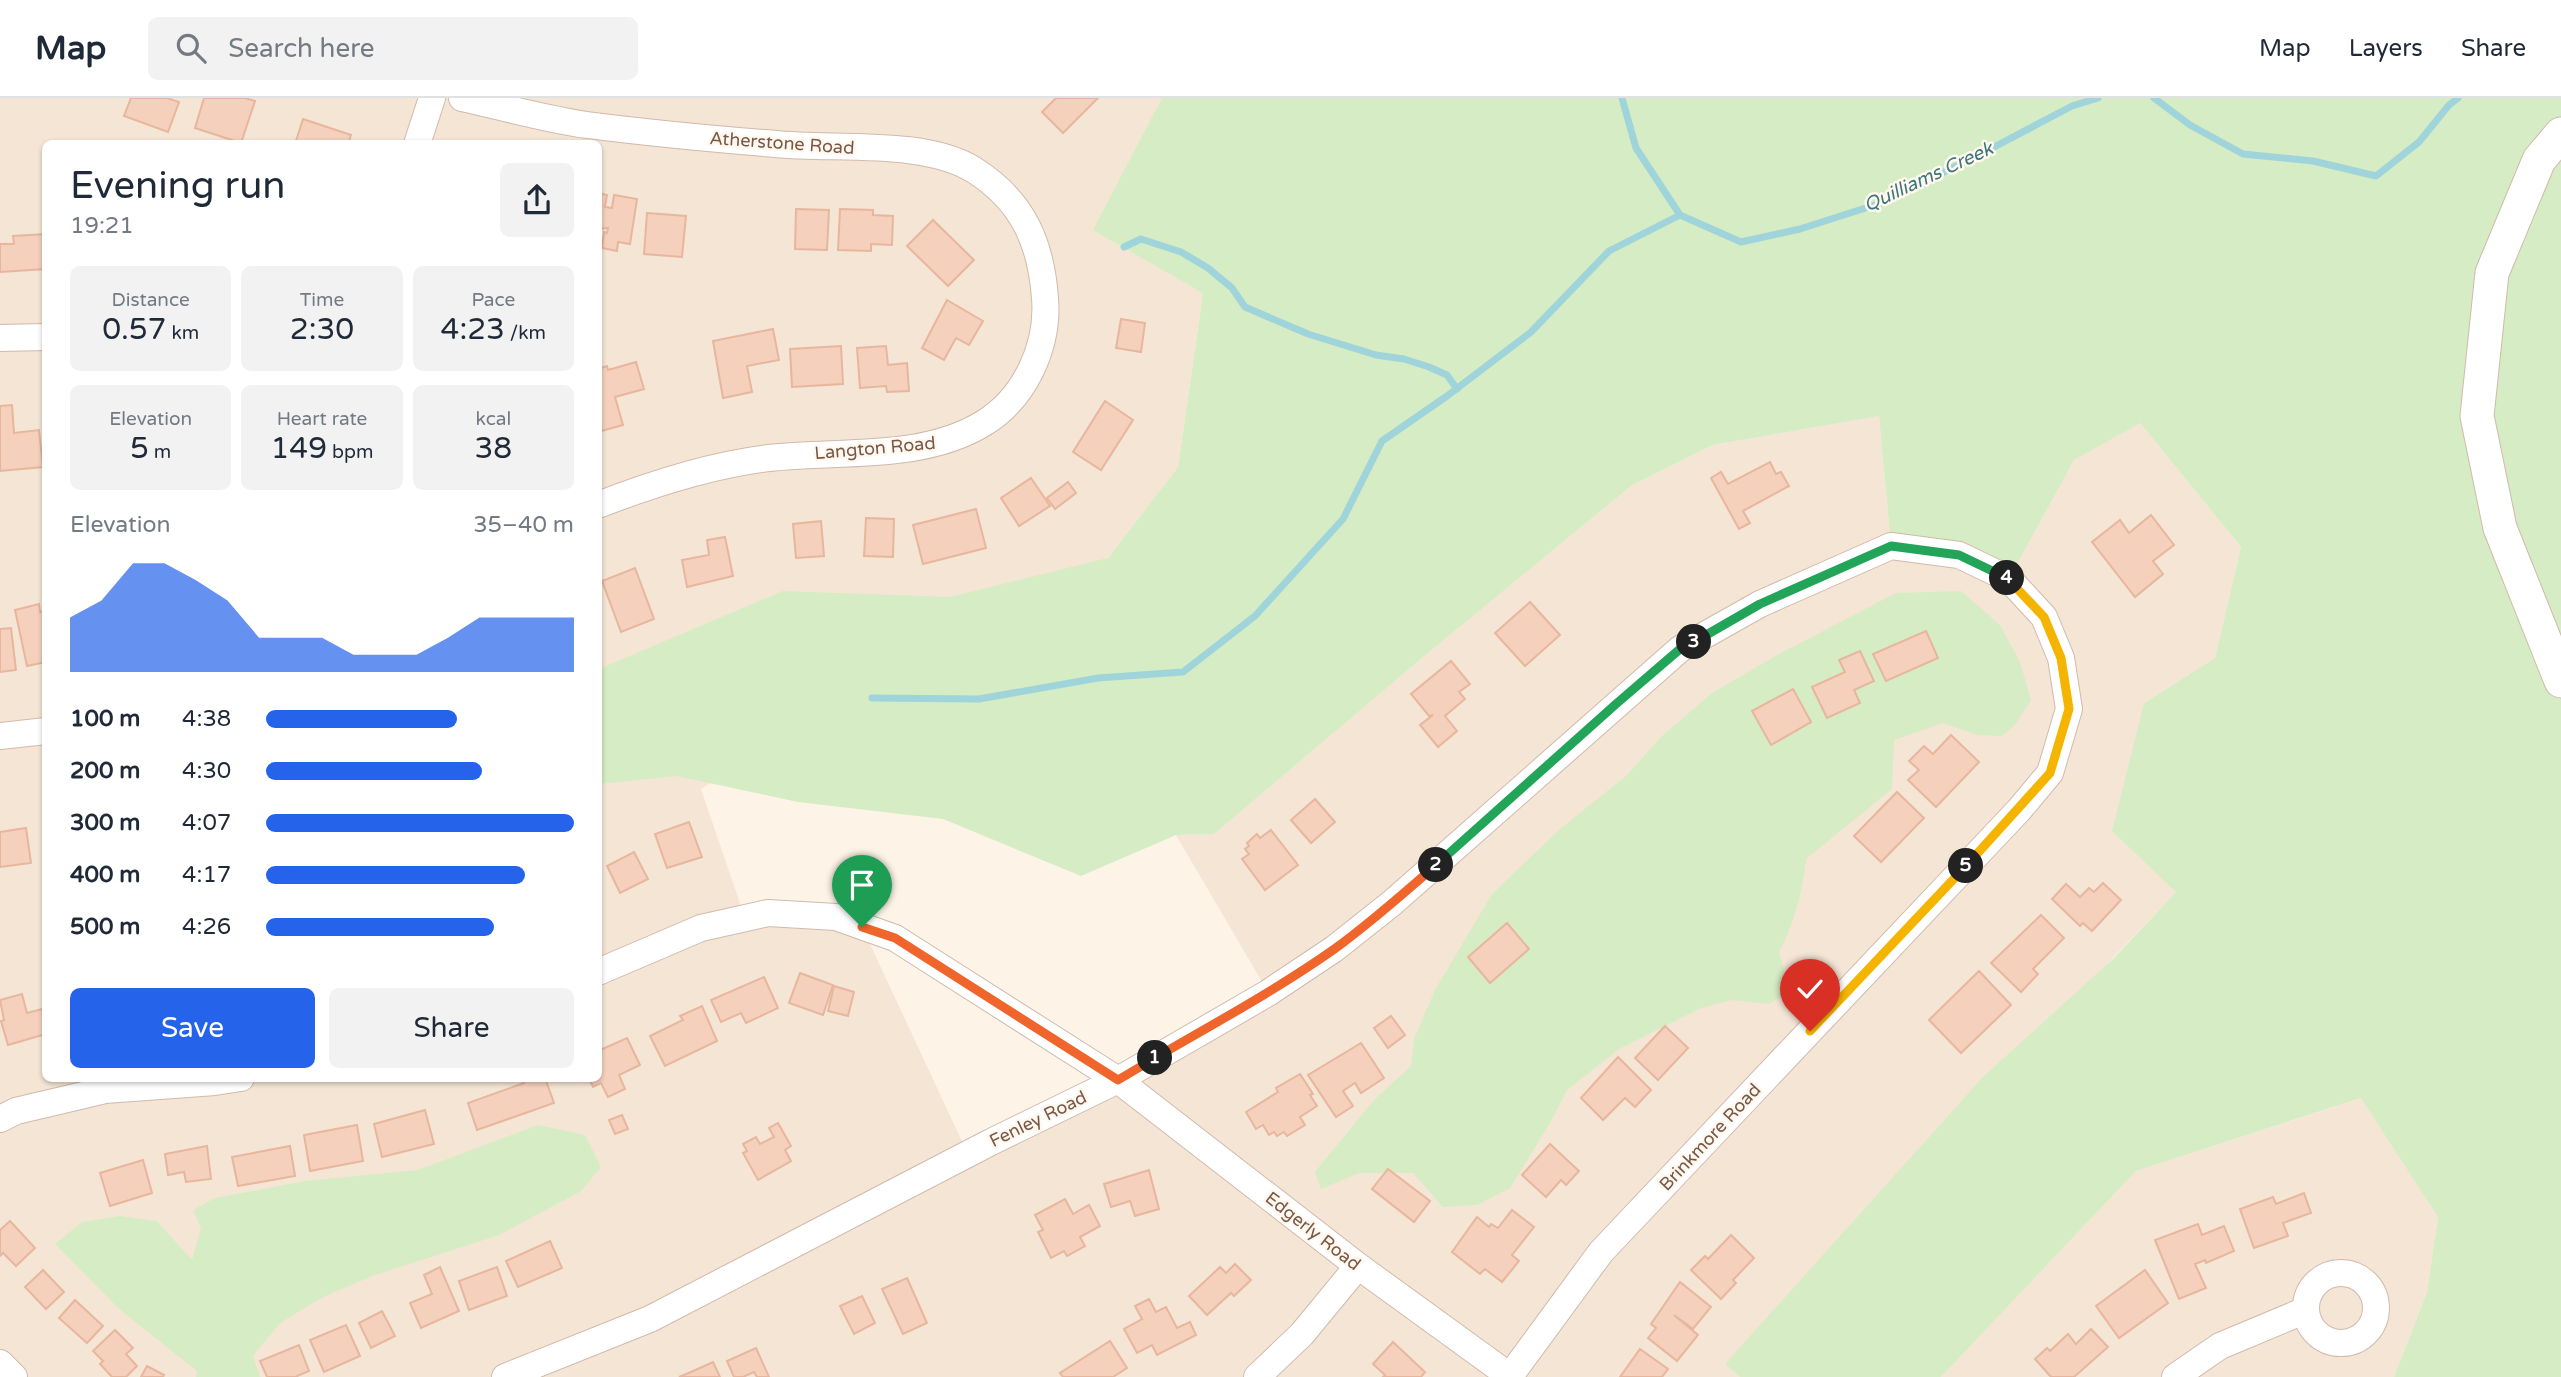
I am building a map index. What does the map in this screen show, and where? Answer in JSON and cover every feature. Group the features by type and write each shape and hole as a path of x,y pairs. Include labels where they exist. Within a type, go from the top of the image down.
{"street":[{"path":"418,140 432,98"},
{"name":"Atherstone Road","path":"462,98 585,124 779,145 913,151 944,157 973,169 995,186 1017,209 1036,243 1043,273"},
{"path":"2561,134 2539,160 2492,273 2477,416 2500,528 2561,681"},
{"name":"Langton Road","path":"602,503 697,473 765,458 924,447 951,440 984,423 1009,404 1030,373 1042,339 1046,306 1043,273"},
{"path":"0,338 42,337"},
{"name":"Fenley Road","path":"505,1377 650,1319 991,1142 1118,1080 1268,993 1334,950 1392,904 1680,649 1760,604 1891,546 1959,555 2009,579 2044,617 2061,658 2069,709"},
{"name":"Brinkmore Road","path":"1511,1377 1601,1252 2019,810 2050,773 2069,709"},
{"path":"0,736 42,731"},
{"name":"Edgerly Road","path":"602,970 701,928 768,913 836,917 895,938 1118,1080 1358,1266 1511,1377"},
{"path":"0,1119 16,1111 105,1090 215,1082"},
{"path":"1257,1377 1301,1334 1358,1266"},
{"path":"2175,1377 2220,1346 2306,1310"},
{"path":"0,1363 14,1377"}],"shaded area":[{"path":"0,98 1373,98 1203,292 1178,467 1108,558 992,612 701,789 745,918 862,927 968,1154 1268,992 1176,835 1214,834 1631,486 1713,445 1879,416 1891,546 2009,579 2074,460 2139,422 2241,547 2215,658 2144,703 2176,892 1725,1364 1740,1377 0,1377"},
{"path":"2362,1098 2438,1217 2427,1292 2394,1377 1941,1377 2136,1171"}],"green space":[{"path":"1162,98 2561,98 2561,1377 2394,1377 2427,1292 2438,1217 2361,1098 2136,1171 1941,1377 1740,1377 1725,1364 1983,1077 2114,958 2176,892 2112,831 2144,703 2215,658 2241,547 2140,423 2074,460 2009,579 1891,546 1879,416 1713,445 1631,486 1214,834 1176,835 1081,876 943,819 798,802 677,776 602,784 602,668 783,591 950,597 1108,558 1178,467 1203,293 1093,230"},
{"path":"1961,591 2000,625 2020,662 2031,700 2014,726 2002,736 1977,735 1943,723 1894,740 1892,789 1806,859 1797,907 1779,952 1790,993 1768,1004 1732,1000 1701,1008 1619,1049 1567,1090 1510,1188 1477,1205 1443,1207 1413,1173 1359,1173 1321,1189 1315,1172 1374,1100 1411,1066 1414,1039 1435,990 1492,894 1560,829 1626,776 1661,737 1712,693 1781,653 1896,593"},
{"path":"538,1125 585,1135 601,1167 581,1191 499,1235 372,1276 323,1297 280,1323 253,1356 260,1377 196,1377 197,1371 118,1308 55,1244 82,1222 120,1216 157,1221 192,1260 201,1228 193,1210 215,1198 305,1181 418,1170"}],"building":[{"path":"131,98 167,98 179,102 168,132 124,116"},
{"path":"204,98 245,98 255,101 242,140 232,140 195,128"},
{"path":"1056,98 1098,98 1063,133 1042,112"},
{"path":"303,119 351,135 349,140 296,140"},
{"path":"602,194 607,195 605,207 612,208 614,195 637,199 630,244 618,242 617,251 602,248 604,232 607,233 608,228 602,229"},
{"path":"796,209 829,210 827,250 795,249"},
{"path":"840,209 873,210 873,215 893,216 892,245 871,244 871,251 838,250"},
{"path":"647,213 686,216 682,257 644,254"},
{"path":"933,220 974,260 948,286 907,246"},
{"path":"42,234 42,269 0,272 0,244 14,244 13,236"},
{"path":"947,300 983,321 969,345 956,338 944,360 922,348"},
{"path":"1121,319 1145,323 1141,352 1116,348"},
{"path":"773,329 779,360 747,366 752,392 723,398 713,341"},
{"path":"841,346 843,384 792,387 790,349"},
{"path":"886,346 888,365 907,363 909,391 887,392 886,386 860,388 857,348"},
{"path":"636,362 644,389 615,397 623,425 602,431 602,368 607,366 608,370"},
{"path":"1105,401 1133,420 1101,470 1073,452"},
{"path":"12,405 14,433 39,430 42,467 0,471 0,406"},
{"path":"1770,462 1776,474 1781,472 1789,486 1743,511 1750,523 1739,529 1711,478 1721,472 1728,484"},
{"path":"1031,478 1050,506 1019,526 1001,498"},
{"path":"1068,482 1076,493 1055,509 1047,498"},
{"path":"976,509 986,548 923,564 913,525"},
{"path":"2151,515 2174,545 2153,561 2163,574 2135,597 2092,542 2120,520 2129,533"},
{"path":"866,518 894,519 893,557 864,556"},
{"path":"821,521 824,556 796,558 793,524"},
{"path":"725,537 733,576 687,587 682,560 709,555 707,540"},
{"path":"635,568 654,619 621,632 602,581"},
{"path":"1530,602 1560,635 1525,666 1495,633"},
{"path":"39,604 42,612 42,663 27,666 15,610"},
{"path":"11,628 16,670 0,672 0,629"},
{"path":"1926,631 1938,658 1886,681 1873,654"},
{"path":"1860,651 1874,681 1854,690 1860,703 1827,718 1812,687 1845,672 1839,660"},
{"path":"1451,661 1470,684 1459,692 1465,699 1445,716 1457,731 1438,747 1420,725 1433,715 1429,716 1411,694"},
{"path":"1793,689 1811,722 1771,745 1752,711"},
{"path":"1951,735 1979,762 1936,807 1908,780 1919,770 1909,761 1924,746 1933,754"},
{"path":"1897,792 1924,818 1881,862 1854,836"},
{"path":"1315,799 1335,822 1311,843 1291,820"},
{"path":"689,822 702,857 667,868 655,834"},
{"path":"26,828 31,863 0,867 0,832"},
{"path":"1271,830 1298,865 1265,890 1242,859 1249,854 1245,849 1249,846 1247,843 1257,834 1260,838"},
{"path":"634,852 648,879 620,893 607,866"},
{"path":"2103,883 2121,900 2092,931 2083,923 2080,926 2052,899 2066,884 2080,897 2089,888 2094,892"},
{"path":"2041,915 2064,938 2033,969 2038,974 2021,992 1991,963"},
{"path":"1507,923 1529,949 1490,983 1468,957"},
{"path":"1979,971 2011,1005 1961,1053 1929,1020"},
{"path":"800,973 833,985 823,1015 789,1003"},
{"path":"764,977 778,1008 746,1023 741,1013 721,1022 711,1000"},
{"path":"834,986 854,992 848,1016 828,1011"},
{"path":"22,994 27,1013 42,1009 42,1035 8,1045 1,1021 4,1020 0,1000"},
{"path":"702,1006 717,1041 665,1066 650,1036 683,1020 680,1016"},
{"path":"1391,1016 1405,1035 1388,1048 1374,1028"},
{"path":"1665,1026 1688,1048 1658,1080 1635,1058"},
{"path":"627,1038 640,1065 619,1075 625,1089 608,1097 601,1083 593,1087 591,1082 602,1082 602,1049"},
{"path":"1361,1043 1384,1078 1361,1093 1355,1083 1343,1091 1353,1106 1336,1117 1308,1075"},
{"path":"1618,1057 1651,1090 1635,1107 1625,1098 1603,1120 1581,1098"},
{"path":"1300,1074 1317,1106 1300,1117 1305,1125 1287,1136 1284,1132 1277,1136 1274,1132 1269,1135 1263,1125 1256,1129 1246,1112 1278,1092 1276,1088"},
{"path":"546,1082 554,1103 477,1130 468,1103 524,1083"},
{"path":"425,1110 434,1144 382,1157 374,1124"},
{"path":"622,1115 628,1129 615,1134 609,1120"},
{"path":"778,1123 791,1146 785,1150 791,1161 758,1180 743,1153 747,1151 743,1144 756,1137 760,1144 774,1137 769,1128"},
{"path":"357,1125 363,1161 310,1171 304,1135"},
{"path":"1550,1144 1579,1171 1566,1185 1561,1180 1546,1197 1522,1175"},
{"path":"207,1146 211,1179 186,1182 184,1172 168,1175 165,1154"},
{"path":"290,1146 295,1176 238,1186 232,1157"},
{"path":"143,1160 152,1193 110,1206 100,1173"},
{"path":"1388,1169 1430,1201 1414,1222 1372,1189"},
{"path":"1149,1170 1159,1209 1135,1216 1130,1201 1111,1207 1104,1184"},
{"path":"2304,1193 2311,1213 2283,1223 2288,1236 2254,1248 2240,1209 2273,1197 2276,1204"},
{"path":"1065,1199 1073,1214 1089,1205 1100,1226 1080,1237 1085,1246 1067,1256 1064,1251 1051,1258 1038,1232 1043,1230 1035,1215"},
{"path":"1512,1210 1534,1227 1512,1255 1519,1261 1502,1282 1485,1269 1480,1274 1452,1252 1477,1217 1489,1227 1491,1224 1498,1228"},
{"path":"10,1221 35,1248 16,1266 3,1253 0,1256 0,1230"},
{"path":"2198,1224 2202,1235 2224,1226 2234,1251 2206,1263 2205,1260 2195,1264 2206,1288 2179,1299 2155,1240"},
{"path":"1731,1235 1754,1258 1733,1280 1736,1283 1721,1299 1691,1270 1705,1256 1708,1259"},
{"path":"550,1241 562,1268 518,1287 506,1261"},
{"path":"1235,1264 1251,1280 1234,1296 1231,1293 1207,1315 1189,1296 1220,1267 1226,1273"},
{"path":"440,1267 459,1311 421,1328 410,1303 432,1294 424,1275"},
{"path":"497,1267 507,1296 469,1310 459,1281"},
{"path":"43,1270 64,1292 46,1309 25,1287"},
{"path":"2145,1270 2168,1303 2119,1338 2096,1306"},
{"path":"907,1278 927,1323 903,1334 882,1289"},
{"path":"1680,1282 1711,1307 1693,1329 1674,1315 1698,1335 1677,1361 1648,1338 1656,1328 1651,1324"},
{"path":"862,1296 875,1323 854,1334 840,1306"},
{"path":"1149,1299 1156,1312 1166,1307 1177,1328 1190,1322 1196,1335 1157,1355 1152,1345 1137,1353 1124,1329 1142,1319 1135,1306"},
{"path":"75,1300 103,1326 87,1343 59,1318"},
{"path":"382,1311 395,1336 371,1348 359,1323"},
{"path":"346,1325 360,1356 324,1372 310,1340"},
{"path":"2091,1329 2108,1347 2074,1377 2051,1377 2035,1359 2047,1348 2050,1351 2068,1334 2076,1344"},
{"path":"115,1330 133,1348 126,1354 137,1366 126,1377 112,1377 100,1364 103,1361 93,1351"},
{"path":"1110,1341 1127,1368 1113,1377 1063,1377 1060,1373"},
{"path":"1393,1342 1425,1372 1421,1377 1383,1377 1385,1375 1373,1364"},
{"path":"299,1345 309,1371 295,1377 267,1377 260,1361"},
{"path":"756,1348 769,1377 757,1377 754,1372 743,1377 734,1377 727,1361"},
{"path":"1640,1349 1668,1369 1662,1377 1620,1377"},
{"path":"713,1362 720,1377 679,1377 691,1372"},
{"path":"147,1366 164,1375 163,1377 141,1377"}],"waterway":[{"name":"Quilliams Creek","path":"1622,98 1636,148 1680,215 1741,242 1800,229 1878,204 2072,106 2098,98"},
{"name":"Quilliams Creek","path":"2154,98 2190,125 2243,154 2313,161 2376,176 2419,142 2458,98"},
{"path":"872,698 979,699 1098,678 1183,672 1255,616 1343,519 1382,441 1531,332 1609,251 1680,215"},
{"path":"1124,247 1141,239 1181,252 1208,268 1232,288 1245,307 1308,334 1376,355 1404,359 1429,367 1447,375 1457,389"}],"route":[{"path":"862,927 895,938 1118,1080 1268,993 1334,950 1392,904 1680,649 1760,604 1891,546 1959,555 2009,579 2044,617 2061,658 2069,709 2050,773 2019,810 1810,1031"}]}
